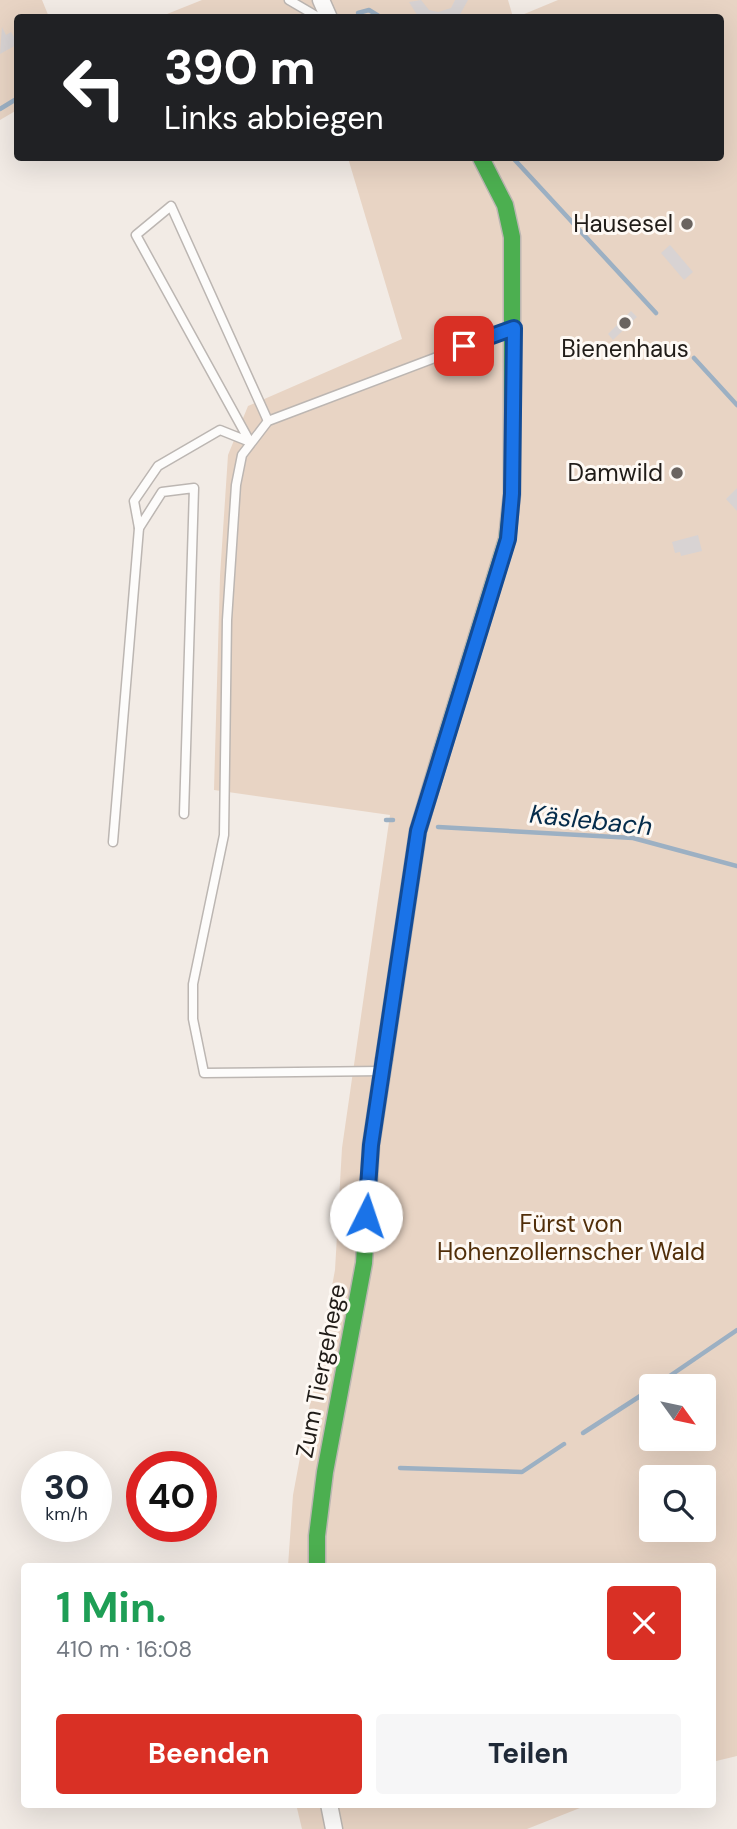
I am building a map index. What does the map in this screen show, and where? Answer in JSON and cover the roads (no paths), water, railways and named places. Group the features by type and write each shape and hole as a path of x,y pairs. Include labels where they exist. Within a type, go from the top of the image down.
{"street":[{"name":"Zum Tiergehege","path":"317,1563 317,1536 325,1472 354,1329 364,1263 371,1145 418,831 508,539 512,494 512,237 505,205 483,161"},
{"path":"330,1808 334,1829"}],"lane":[{"path":"289,0 312,14"},
{"path":"250,443 136,235 171,206 268,421"},
{"path":"382,1072 204,1073 193,1019 193,984 224,835 228,620 236,485 242,455 268,421 514,328"},
{"path":"113,842 139,528 134,501 158,466 220,430 250,443"},
{"path":"139,528 162,492 194,488 184,814"}],"waterway":[{"path":"358,13 369,10 376,14"},
{"path":"0,109 14,100"},
{"path":"516,161 656,313"},
{"path":"694,358 737,405"},
{"path":"386,820 393,820"},
{"name":"Käslebach","path":"438,827 633,838 737,866"},
{"path":"673,1374 737,1330"},
{"path":"583,1433 639,1397"},
{"path":"400,1468 522,1472 564,1444"}],"place":[{"name":"Hausesel","path":"687,224"},
{"name":"Bienenhaus","path":"625,323"},
{"name":"Damwild","path":"677,473"}],"park label":[{"name":"Fürst von Hohenzollernscher Wald","path":"571,1238"}]}
